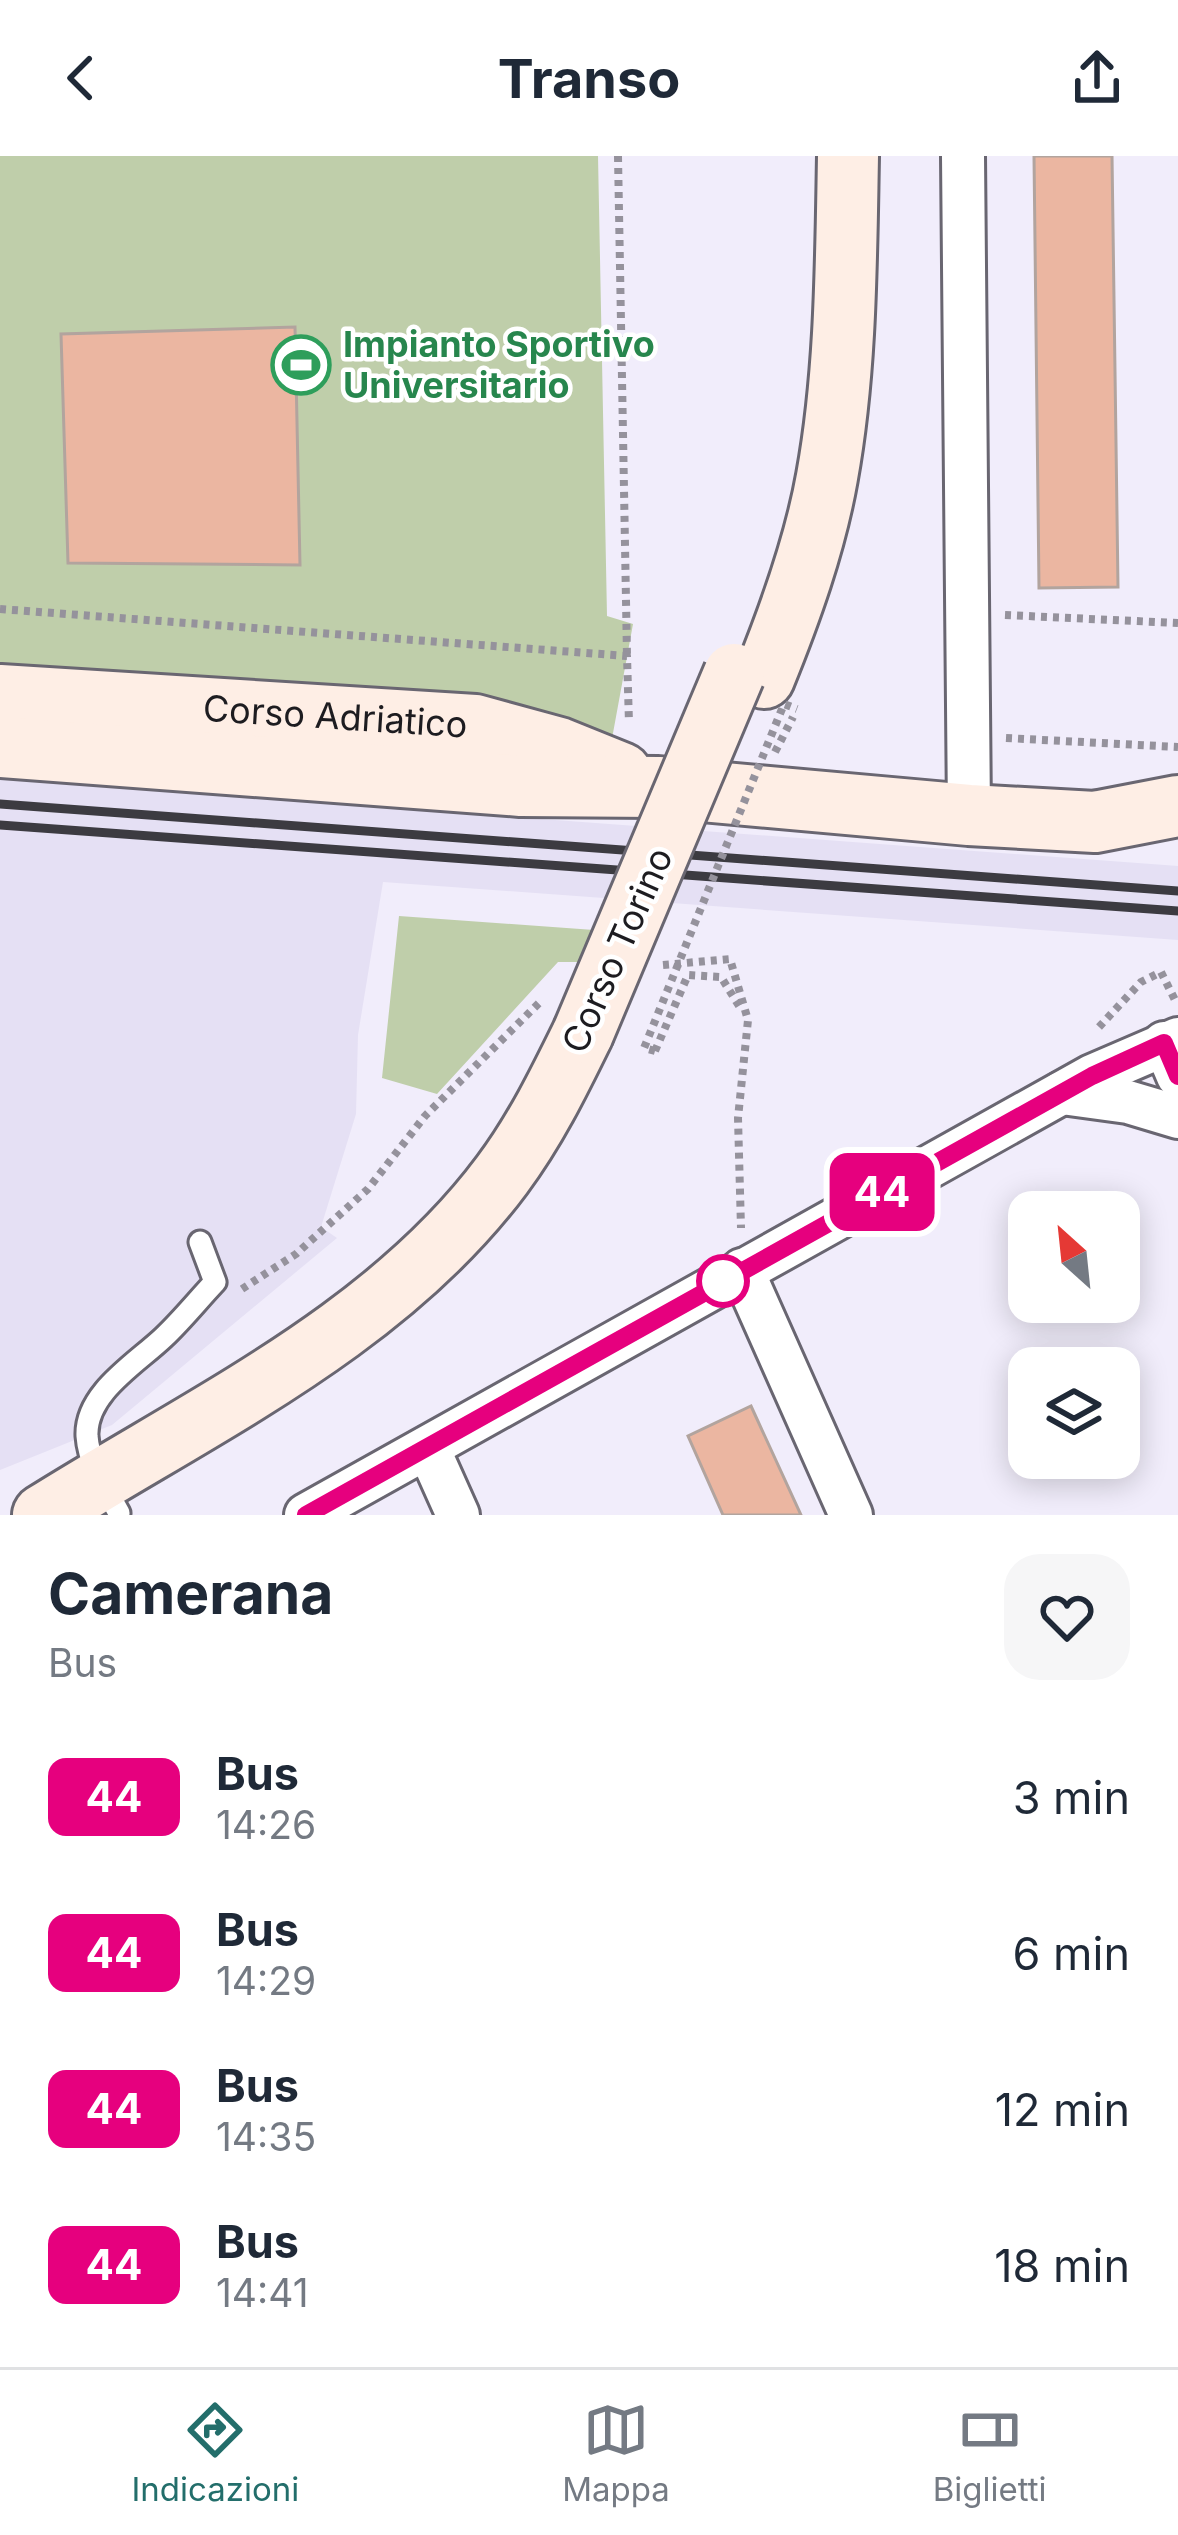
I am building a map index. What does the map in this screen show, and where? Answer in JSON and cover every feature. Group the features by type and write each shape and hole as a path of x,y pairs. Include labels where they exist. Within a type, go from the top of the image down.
{"street":[{"name":"Corso Torino","path":"602,1025 765,687 777,554 800,447 810,362 816,156"},
{"name":"Corso Torino","path":"43,1515 112,1503 245,1394 428,1258 502,1176 643,967 765,687 827,480 838,397 848,156"},
{"path":"963,156 969,815"},
{"name":"Corso Adriatico","path":"0,695 475,725 559,748 969,815 1095,821 1178,806"},
{"name":"Corso Adriatico","path":"0,747 521,786 644,763"},
{"path":"306,1515 1062,1093 1175,1041"},
{"path":"1062,1093 1128,1102 1178,1117"},
{"path":"742,1270 851,1515"},
{"path":"428,1448 458,1515"}],"lane":[{"path":"112,1503 87,1436 90,1413 122,1372 164,1337 215,1282 200,1242"}],"path":[{"path":"618,156 627,656 644,763"},
{"path":"0,608 627,656"},
{"path":"968,614 1178,622"},
{"path":"602,1025 644,1048 784,704 765,687"},
{"path":"1004,722 1003,738 1178,747"},
{"path":"643,967 730,959 748,1020 739,1118 741,1211"},
{"path":"1142,982 1161,972 1175,1041"},
{"path":"164,1337 311,1241 368,1189 425,1115 602,1025 688,975 722,977 748,1020"}],"shaded area":[{"path":"0,779 1178,866 1178,940 383,882 358,1035 356,1114 321,1227 337,1238 112,1425 0,1470"}],"green space":[{"name":"Impianto Sportivo Universitario","path":"0,156 598,156 607,616 633,624 611,744 0,673"},
{"path":"399,916 594,930 582,962 558,962 437,1094 382,1078"}],"building":[{"path":"1034,156 1112,156 1118,587 1039,588"},
{"path":"295,327 300,565 68,563 61,334"},
{"path":"751,1406 801,1515 723,1515 688,1436"}],"railway":[{"path":"0,804 1178,891"},
{"path":"0,825 1178,911"}],"bus line":[{"name":"44","path":"306,1515 1092,1076 1164,1043 1178,1076"}],"place":[{"name":"Impianto Sportivo Universitario","path":"301,365"}]}
